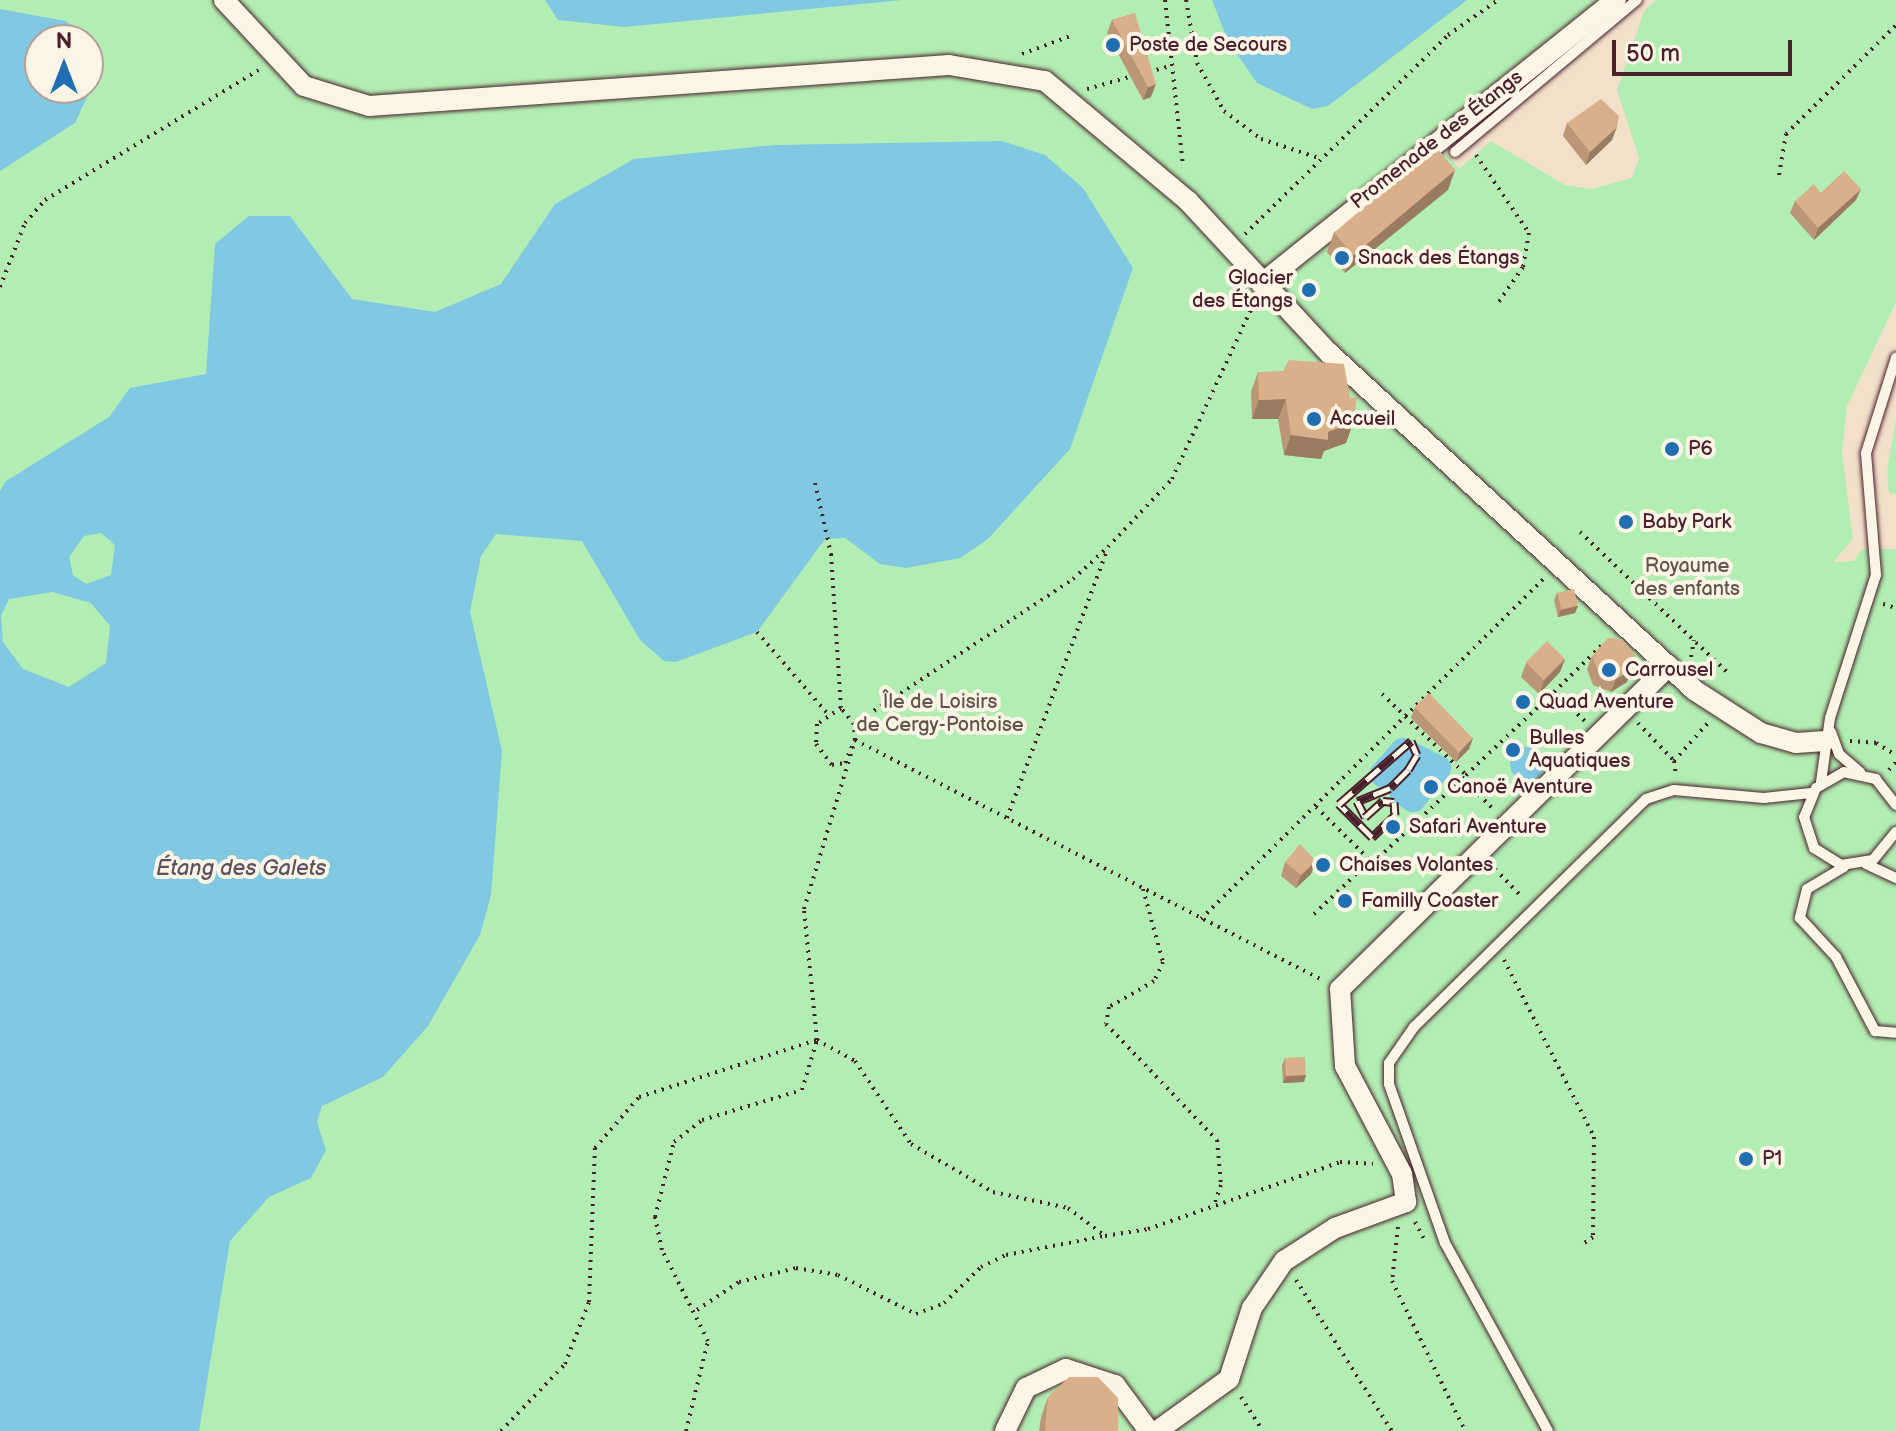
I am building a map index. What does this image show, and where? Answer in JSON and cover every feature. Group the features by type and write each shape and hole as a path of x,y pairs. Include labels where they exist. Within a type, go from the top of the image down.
{"street":[{"path":"224,0 275,60 304,86 336,100 397,107 913,66 1018,72 1067,95 1188,201 1261,284 1669,666 1720,710 1786,742 1828,741"},
{"name":"Promenade des Étangs","path":"1261,284 1616,0"},
{"path":"1157,1431 1229,1379 1252,1308 1284,1261 1335,1228 1406,1202 1402,1174 1345,1066 1340,989 1669,666"},
{"path":"1005,1431 1034,1381 1080,1369 1115,1385 1149,1431"}],"lane":[{"name":"Promenade des Étangs","path":"1455,152 1637,0"},
{"path":"1896,358 1866,453 1876,575 1830,718 1821,782 1811,793 1804,817 1810,842 1823,857 1850,865 1864,864 1884,852 1896,832"},
{"path":"1828,741 1860,772 1881,782 1896,805"},
{"path":"1821,782 1860,772"},
{"path":"1548,1431 1445,1243 1387,1071 1404,1038 1492,949 1654,795 1811,793"},
{"path":"1864,864 1896,878"},
{"path":"1850,865 1813,882 1800,918 1836,957 1875,1031 1896,1033"}],"path":[{"path":"1165,0 1170,66 1188,201"},
{"path":"1186,0 1197,63 1224,111 1261,139 1322,159"},
{"path":"1231,248 1448,35 1498,0"},
{"path":"1779,175 1786,134 1896,25"},
{"path":"1018,72 1023,53 1073,35"},
{"path":"0,287 25,223 45,200 275,60"},
{"path":"1067,95 1170,66"},
{"path":"1465,143 1503,186 1529,233 1523,267 1498,303"},
{"path":"854,724 1073,579 1172,479 1261,284"},
{"path":"686,1431 708,1341 697,1310 662,1250 655,1217 674,1142 702,1120 802,1090 817,1040 804,909 855,740 854,724 841,708 831,554 815,483"},
{"path":"1580,532 1730,675"},
{"path":"1007,818 1108,547"},
{"path":"1201,919 1560,562"},
{"path":"1314,914 1625,624"},
{"path":"757,632 826,712"},
{"path":"1554,692 1601,736"},
{"path":"1382,694 1464,775 1507,825"},
{"path":"841,708 826,712 817,724 824,760 845,763 855,740"},
{"path":"1674,761 1720,710"},
{"path":"855,740 1340,989"},
{"path":"1828,741 1876,743 1896,755"},
{"path":"1316,807 1369,862"},
{"path":"1492,866 1520,895"},
{"path":"1143,889 1163,962 1154,981 1109,1007 1106,1024 1217,1140 1221,1185 1213,1208"},
{"path":"1492,949 1594,1137 1593,1237 1581,1245"},
{"path":"505,1430 565,1364 589,1302 595,1148 639,1097 817,1040 855,1061 911,1144 993,1192 1068,1208 1105,1236"},
{"path":"697,1310 739,1282 796,1268 838,1275 916,1314 944,1303 981,1267 1006,1255 1105,1236 1213,1208 1340,1162 1402,1174"},
{"path":"1397,1207 1392,1281 1465,1431"},
{"path":"1284,1261 1392,1431"},
{"path":"1229,1379 1263,1431"}],"green space":[{"name":"Île de Loisirs de Cergy-Pontoise","path":"0,0 1622,0 1441,147 1459,169 1491,141 1565,185 1592,189 1632,178 1639,158 1617,90 1644,11 1656,0 1896,0 1896,302 1847,406 1842,453 1853,539 1833,562 1854,561 1862,549 1896,549 1896,1431 0,1431"},
{"path":"1896,418 1896,494 1889,493 1887,471"}],"water":[{"path":"545,0 902,0 624,27 558,20"},
{"path":"1212,0 1467,0 1328,106 1312,109 1257,83 1228,41"},
{"path":"0,9 66,21 69,24 24,24 24,104 84,104 75,123 0,171"},
{"name":"Étang des Galets","path":"1002,141 1045,155 1083,188 1133,268 1070,449 988,539 960,558 906,568 880,564 845,538 825,539 757,632 676,662 664,661 640,640 582,541 496,534 481,556 470,612 502,751 491,895 480,935 428,1026 383,1077 322,1106 317,1122 326,1150 311,1178 269,1197 230,1241 199,1431 0,1431 0,491 6,481 109,417 130,388 206,374 215,244 249,216 290,216 352,299 435,312 501,284 555,204 634,159 775,145","holes":["101,533 115,545 111,575 86,584 73,575 69,557 84,536","52,592 91,603 110,626 106,663 69,687 23,669 3,642 1,616 9,599"]},
{"path":"1527,747 1539,752 1544,764 1539,776 1527,781 1515,776 1510,764 1515,752"}],"building":[{"path":"1135,13 1156,84 1148,87 1112,20"},
{"path":"1601,99 1619,116 1617,127 1590,152 1567,123"},
{"path":"1436,147 1455,170 1353,255 1334,232"},
{"path":"1844,171 1861,189 1818,228 1795,201 1814,184 1821,193"},
{"name":"Accueil","path":"1289,360 1344,364 1350,398 1357,397 1353,423 1328,432 1328,440 1291,435 1286,399 1259,400 1258,372 1283,371"},
{"path":"1574,589 1578,606 1561,609 1557,593"},
{"path":"1608,638 1622,639 1635,655 1632,669 1616,679 1598,671 1592,656"},
{"path":"1547,641 1565,659 1543,680 1526,662"},
{"path":"1429,693 1473,738 1458,752 1415,707"},
{"path":"1300,844 1316,861 1301,875 1285,862"},
{"path":"1305,1057 1306,1075 1286,1076 1285,1058"},
{"path":"1069,1377 1098,1377 1118,1398 1118,1431 1046,1431 1048,1397"}],"waterway":[{"path":"1403,751 1438,768 1413,799 1402,791 1411,775 1402,766 1383,774 1403,751"}],"railway":[{"path":"1411,741 1417,755 1408,770 1390,788 1357,801 1365,817 1383,801 1394,802 1395,815 1372,837 1339,804 1411,741"}],"place":[{"name":"Poste de Secours","path":"1113,45"},
{"name":"Snack des Étangs","path":"1342,258"},
{"name":"Glacier des Étangs","path":"1309,290"},
{"name":"Accueil","path":"1314,419"},
{"name":"P6","path":"1672,449"},
{"name":"Baby Park","path":"1626,522"},
{"name":"Carrousel","path":"1609,670"},
{"name":"Quad Aventure","path":"1523,702"},
{"name":"Bulles Aquatiques","path":"1513,750"},
{"name":"Canoë Aventure","path":"1431,787"},
{"name":"Safari Aventure","path":"1393,827"},
{"name":"Chaises Volantes","path":"1323,865"},
{"name":"Familly Coaster","path":"1345,901"},
{"name":"P1","path":"1746,1159"}],"park label":[{"name":"Royaume des enfants","path":"1687,578"}]}
